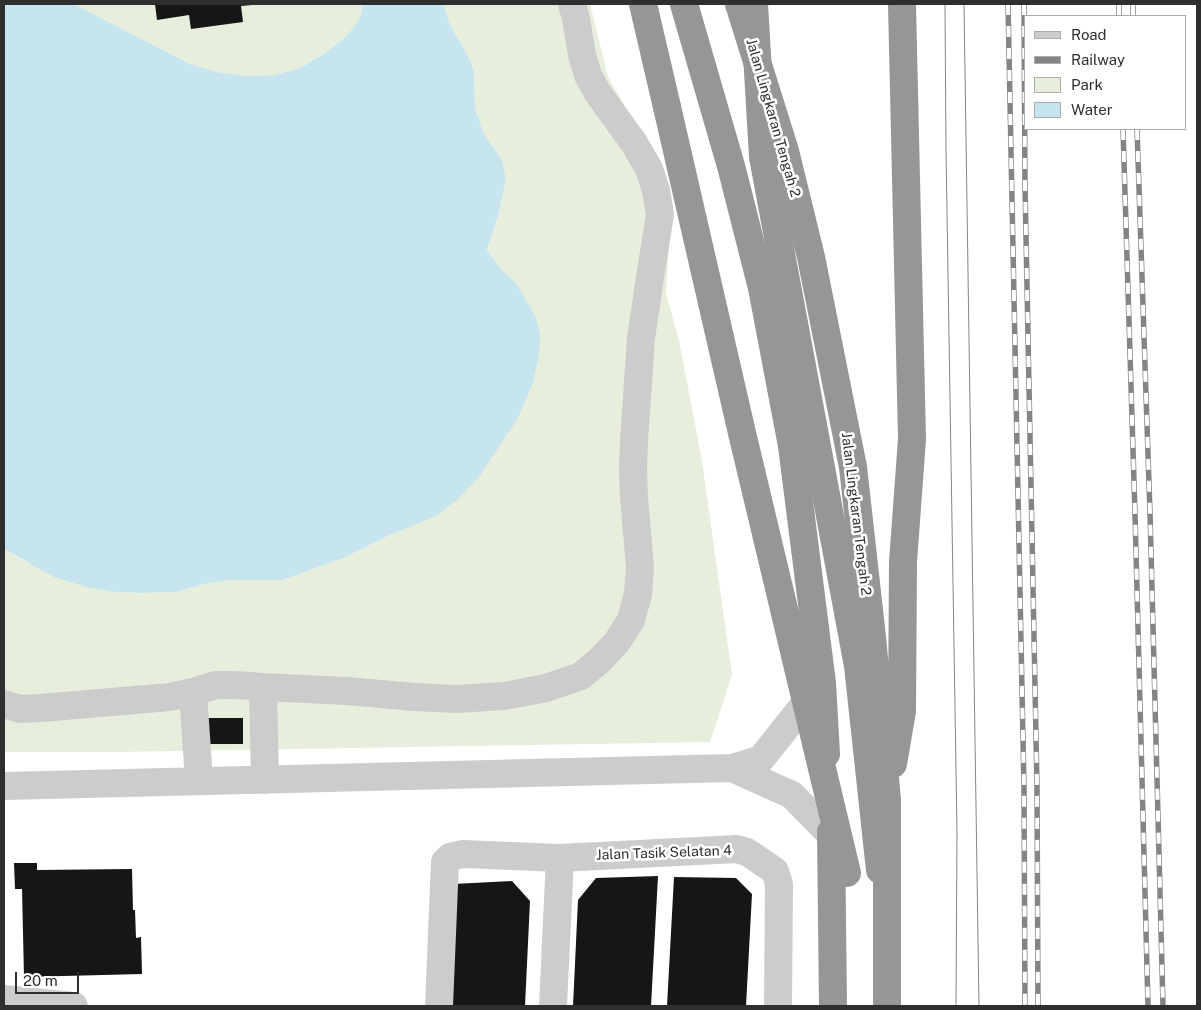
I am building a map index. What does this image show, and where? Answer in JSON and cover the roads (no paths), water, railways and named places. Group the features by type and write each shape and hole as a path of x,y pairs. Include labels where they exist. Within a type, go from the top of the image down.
{"highway":[{"path":"643,4 742,433 847,873 849,1006"},
{"path":"684,4 731,166 762,288 792,446 822,683 831,835 833,1006"},
{"name":"Jalan Lingkaran Tengah 2","path":"739,4 785,150 810,257 853,467 872,637 887,800 887,1006"},
{"path":"754,4 763,157 858,666 880,870 878,1006"},
{"path":"887,800 902,711 903,562 912,439 902,4"}],"street":[{"path":"4,704 20,709 170,697 216,685 347,691 457,699 504,696 546,688 581,676 617,642 631,620 638,594 640,567 634,497 634,441 641,338 660,214 656,190 649,169 634,143 597,92 588,76 572,4"},
{"path":"4,786 732,768 761,759 822,683"},
{"path":"263,688 265,780"},
{"path":"193,692 199,781"},
{"path":"732,768 792,794 831,835"},
{"name":"Jalan Tasik Selatan 4","path":"439,1006 445,862 450,857 463,854 528,855 560,858 737,849 747,852 775,871 780,884 778,1006"},
{"path":"552,1006 560,858"},
{"path":"4,999 74,1006"}],"water":[{"path":"4,4 74,4 190,64 217,72 248,76 274,75 300,68 325,53 347,36 360,18 363,4 444,4 450,25 474,70 475,109 484,134 502,160 506,179 499,213 487,250 500,268 516,283 535,315 540,334 539,356 533,383 518,418 479,477 457,500 436,516 390,535 346,557 283,580 233,580 209,583 176,592 115,592 87,587 54,577 4,549"}],"tram line":[{"path":"945,4 957,832 956,1006"},
{"path":"964,4 979,1006"}],"railway":[{"path":"1008,4 1024,788 1025,1006"},
{"path":"1024,4 1024,15"},
{"path":"1119,4 1119,15"},
{"path":"1133,4 1133,15"},
{"path":"1025,130 1037,786 1038,1006"},
{"path":"1123,130 1148,1006"},
{"path":"1137,130 1150,513 1163,1006"}]}
